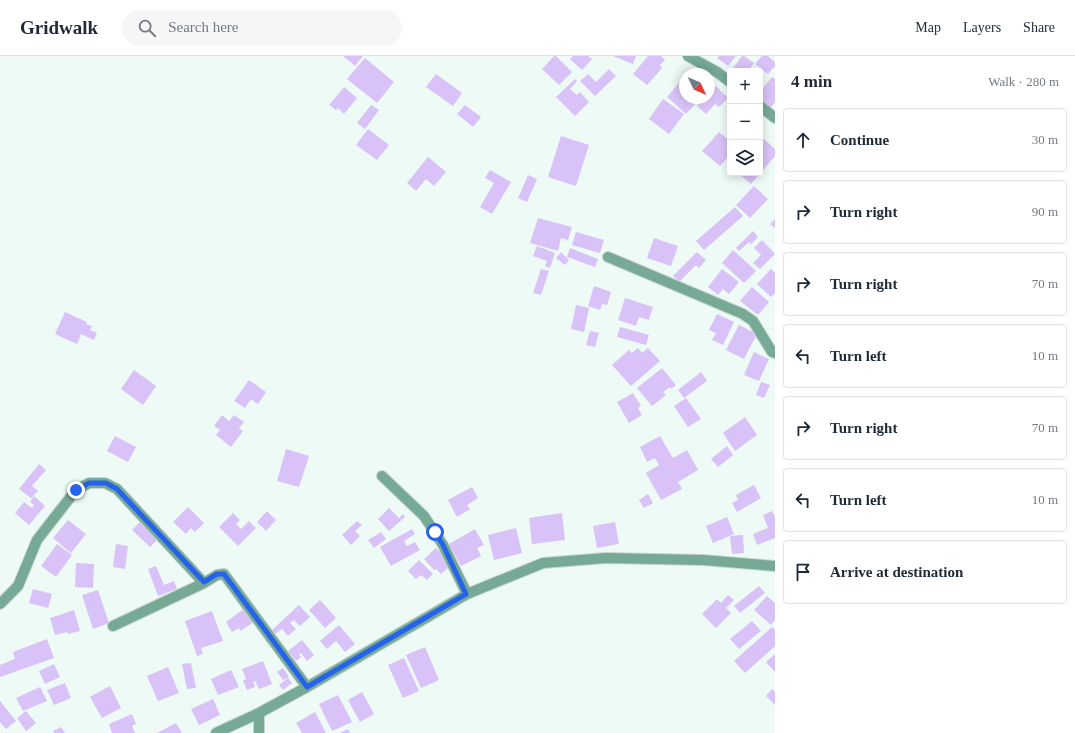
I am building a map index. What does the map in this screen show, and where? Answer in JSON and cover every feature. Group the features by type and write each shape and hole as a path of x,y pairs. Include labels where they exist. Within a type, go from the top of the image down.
{"street":[{"path":"688,56 717,72 727,80"},
{"path":"763,108 775,118"},
{"path":"608,257 743,314 753,321 772,352 775,353"},
{"path":"382,476 424,516 443,545 466,594"},
{"path":"0,604 18,586 36,540 76,490 89,483 106,483 117,489 204,582"},
{"path":"216,733 259,713 307,687 466,594 543,563 606,558 703,560 775,566"},
{"path":"113,626 204,582 217,574 224,574 307,687"},
{"path":"259,713 259,733"}],"building":[{"path":"343,56 363,56 355,66"},
{"path":"554,56 556,56 572,72 559,85 542,69"},
{"path":"573,56 588,56 592,59 582,70 570,59"},
{"path":"613,56 636,56 633,64"},
{"path":"648,56 661,56 665,60 660,65 662,68 647,85 633,74"},
{"path":"719,56 736,56 728,66 717,58"},
{"path":"742,56 754,63 750,68 733,68"},
{"path":"762,56 768,56 775,62 775,66 768,74 763,70 763,68 760,68 755,64"},
{"path":"365,58 394,82 377,103 347,79"},
{"path":"609,69 616,76 595,96 580,81 588,74 596,82"},
{"path":"436,74 462,93 453,106 426,87"},
{"path":"772,77 775,79 775,102 769,110 763,105 763,88"},
{"path":"575,79 577,81 570,89 577,95 580,92 589,102 575,116 556,97"},
{"path":"679,83 679,104 695,104 686,114 667,97"},
{"path":"716,86 727,97 727,99 719,107 715,104"},
{"path":"344,87 357,98 344,114 338,108 336,110 329,105"},
{"path":"663,99 684,114 669,134 649,119"},
{"path":"699,104 715,104 706,114 697,106"},
{"path":"371,105 379,110 365,129 357,123"},
{"path":"465,105 481,117 473,127 457,114"},
{"path":"368,129 389,145 377,160 356,145"},
{"path":"719,132 727,139 727,158 720,166 702,151"},
{"path":"561,136 589,145 576,186 548,177"},
{"path":"764,139 775,149 775,156 763,170"},
{"path":"428,157 446,172 434,186 426,179 416,191 407,183"},
{"path":"490,170 511,182 492,214 480,207 494,183 485,178"},
{"path":"528,175 537,179 527,202 518,198"},
{"path":"742,176 758,176 751,184"},
{"path":"754,186 768,199 750,218 736,205"},
{"path":"735,207 743,216 704,250 696,241"},
{"path":"538,218 572,227 568,240 561,238 558,251 530,243"},
{"path":"775,219 775,228 770,224"},
{"path":"753,231 758,237 751,244 749,242 739,251 736,248"},
{"path":"576,232 604,240 600,253 572,245"},
{"path":"654,238 678,246 671,266 647,258"},
{"path":"762,240 775,254 760,269 753,263 761,255 754,248"},
{"path":"537,246 555,253 550,268 545,266 547,261 533,256"},
{"path":"570,248 598,259 595,267 567,257"},
{"path":"733,250 756,271 744,283 722,263"},
{"path":"561,252 569,260 565,265 556,258"},
{"path":"697,252 706,260 699,268 696,265 679,282 673,276"},
{"path":"541,269 549,271 541,295 533,293"},
{"path":"722,269 739,282 729,294 723,289 718,295 708,287"},
{"path":"771,269 775,273 775,293 771,297 757,284"},
{"path":"594,286 611,292 607,305 602,304 600,310 588,306"},
{"path":"752,287 769,302 758,315 740,301"},
{"path":"625,298 653,307 649,320 639,317 636,326 618,320"},
{"path":"576,305 589,308 584,332 571,329"},
{"path":"65,312 87,322 86,324 92,326 90,330 97,333 94,340 81,334 77,344 55,334"},
{"path":"717,314 734,322 723,345 712,340 716,333 709,330"},
{"path":"739,325 757,334 744,359 726,350"},
{"path":"620,327 649,335 646,345 617,337"},
{"path":"590,331 599,333 595,347 586,345"},
{"path":"638,348 642,353 648,348 660,361 631,386 612,365 629,350 632,353"},
{"path":"754,352 769,359 759,381 744,375"},
{"path":"662,368 676,385 663,392 666,395 652,406 637,388"},
{"path":"134,370 156,386 143,405 121,389"},
{"path":"701,372 707,381 684,398 678,390"},
{"path":"249,380 266,392 258,404 251,399 245,408 234,401"},
{"path":"761,382 770,385 764,398 756,395"},
{"path":"633,393 641,406 638,408 642,415 629,423 617,402"},
{"path":"686,398 701,419 688,427 674,406"},
{"path":"222,415 229,421 234,415 244,422 239,428 243,431 231,447 216,435 220,430 214,426"},
{"path":"745,417 757,435 735,451 723,433"},
{"path":"115,436 136,447 128,462 107,451"},
{"path":"660,436 673,458 687,450 698,470 678,482 682,489 661,500 646,473 659,465 655,458 647,462 640,447"},
{"path":"727,446 733,455 718,467 711,459"},
{"path":"286,449 309,456 299,487 277,481"},
{"path":"39,464 46,470 32,486 38,491 31,498 19,489"},
{"path":"754,485 761,498 737,512 732,503 738,500 736,495"},
{"path":"472,487 478,498 467,505 470,509 457,517 448,500"},
{"path":"648,494 653,503 644,508 639,500"},
{"path":"34,496 45,506 29,525 15,513 24,502 32,508 34,505 30,502"},
{"path":"188,507 204,523 195,532 191,528 186,534 173,522"},
{"path":"389,508 399,518 403,514 405,517 389,531 378,519"},
{"path":"267,511 276,520 266,531 257,522"},
{"path":"772,511 775,517 775,538 757,545 753,534 768,528 763,515"},
{"path":"233,513 240,520 236,524 241,529 249,521 256,528 238,546 219,527"},
{"path":"562,513 565,540 532,544 529,518"},
{"path":"727,517 734,534 713,543 706,526"},
{"path":"68,520 86,534 71,553 53,538"},
{"path":"357,521 362,525 355,531 360,536 351,545 342,535"},
{"path":"140,522 158,539 150,547 132,530"},
{"path":"615,522 619,544 597,548 593,526"},
{"path":"516,528 522,553 494,560 488,535"},
{"path":"412,529 415,534 404,541 407,546 415,542 420,550 391,566 380,547"},
{"path":"475,529 484,545 477,548 481,556 461,566 449,544"},
{"path":"381,532 386,539 374,548 368,540"},
{"path":"743,535 744,553 732,554 730,536"},
{"path":"57,544 72,555 56,577 41,566"},
{"path":"116,544 128,546 125,569 113,567"},
{"path":"436,548 452,564 441,574 436,569 434,570 424,559"},
{"path":"419,560 433,574 427,580 421,575 416,579 408,571"},
{"path":"76,563 94,564 93,588 75,587"},
{"path":"156,566 164,585 174,581 177,589 158,596 148,569"},
{"path":"759,586 765,593 740,613 734,606"},
{"path":"33,589 52,594 48,608 29,603"},
{"path":"98,590 109,623 93,629 82,595"},
{"path":"728,595 734,600 726,608 731,613 716,628 702,614 717,599 721,603"},
{"path":"767,596 775,603 775,620 771,625 754,610"},
{"path":"320,600 336,618 325,628 309,610"},
{"path":"299,605 310,617 300,626 294,620 290,623 296,629 288,636 282,629 275,634 272,630"},
{"path":"245,608 254,622 240,631 239,628 232,632 226,622"},
{"path":"74,610 80,631 55,635 50,618"},
{"path":"212,611 223,641 201,648 203,654 197,656 185,621"},
{"path":"752,621 761,631 739,649 730,639"},
{"path":"339,625 355,644 345,652 336,641 327,649 320,641"},
{"path":"772,627 775,630 775,646 745,673 734,661"},
{"path":"47,639 54,658 0,677 0,665 15,659 13,652"},
{"path":"302,640 314,655 307,661 301,653 299,654 301,657 296,661 288,651"},
{"path":"425,647 439,680 421,688 406,655"},
{"path":"775,654 775,672 766,662"},
{"path":"404,658 419,691 403,698 388,665"},
{"path":"263,661 272,684 259,689 255,681 253,682 255,687 247,690 243,681 246,679 242,669"},
{"path":"191,663 196,688 187,689 182,664"},
{"path":"54,664 60,677 45,684 39,671"},
{"path":"168,667 179,693 158,701 147,676"},
{"path":"283,668 289,677 283,680 277,672"},
{"path":"231,670 239,687 218,695 211,679"},
{"path":"288,678 292,683 283,690 279,685"},
{"path":"65,683 71,698 54,705 47,690"},
{"path":"110,686 121,708 102,718 90,697"},
{"path":"40,687 47,701 23,711 16,698"},
{"path":"772,689 775,692 775,705 766,696"},
{"path":"362,692 374,714 360,722 348,700"},
{"path":"338,695 352,722 332,731 319,704"},
{"path":"213,699 220,715 199,725 191,709"},
{"path":"0,701 16,721 6,729 0,722"},
{"path":"26,711 36,723 26,731 17,718"},
{"path":"315,712 326,733 302,733 296,723"},
{"path":"132,714 136,724 132,726 135,733 112,733 109,724"},
{"path":"176,723 182,733 157,733"},
{"path":"61,727 65,733 54,733 53,731"},
{"path":"348,729 350,733 340,733"}],"route":[{"path":"76,490 89,483 106,483 117,489 204,582 217,574 224,574 307,687 466,594 443,545 435,532"}]}
